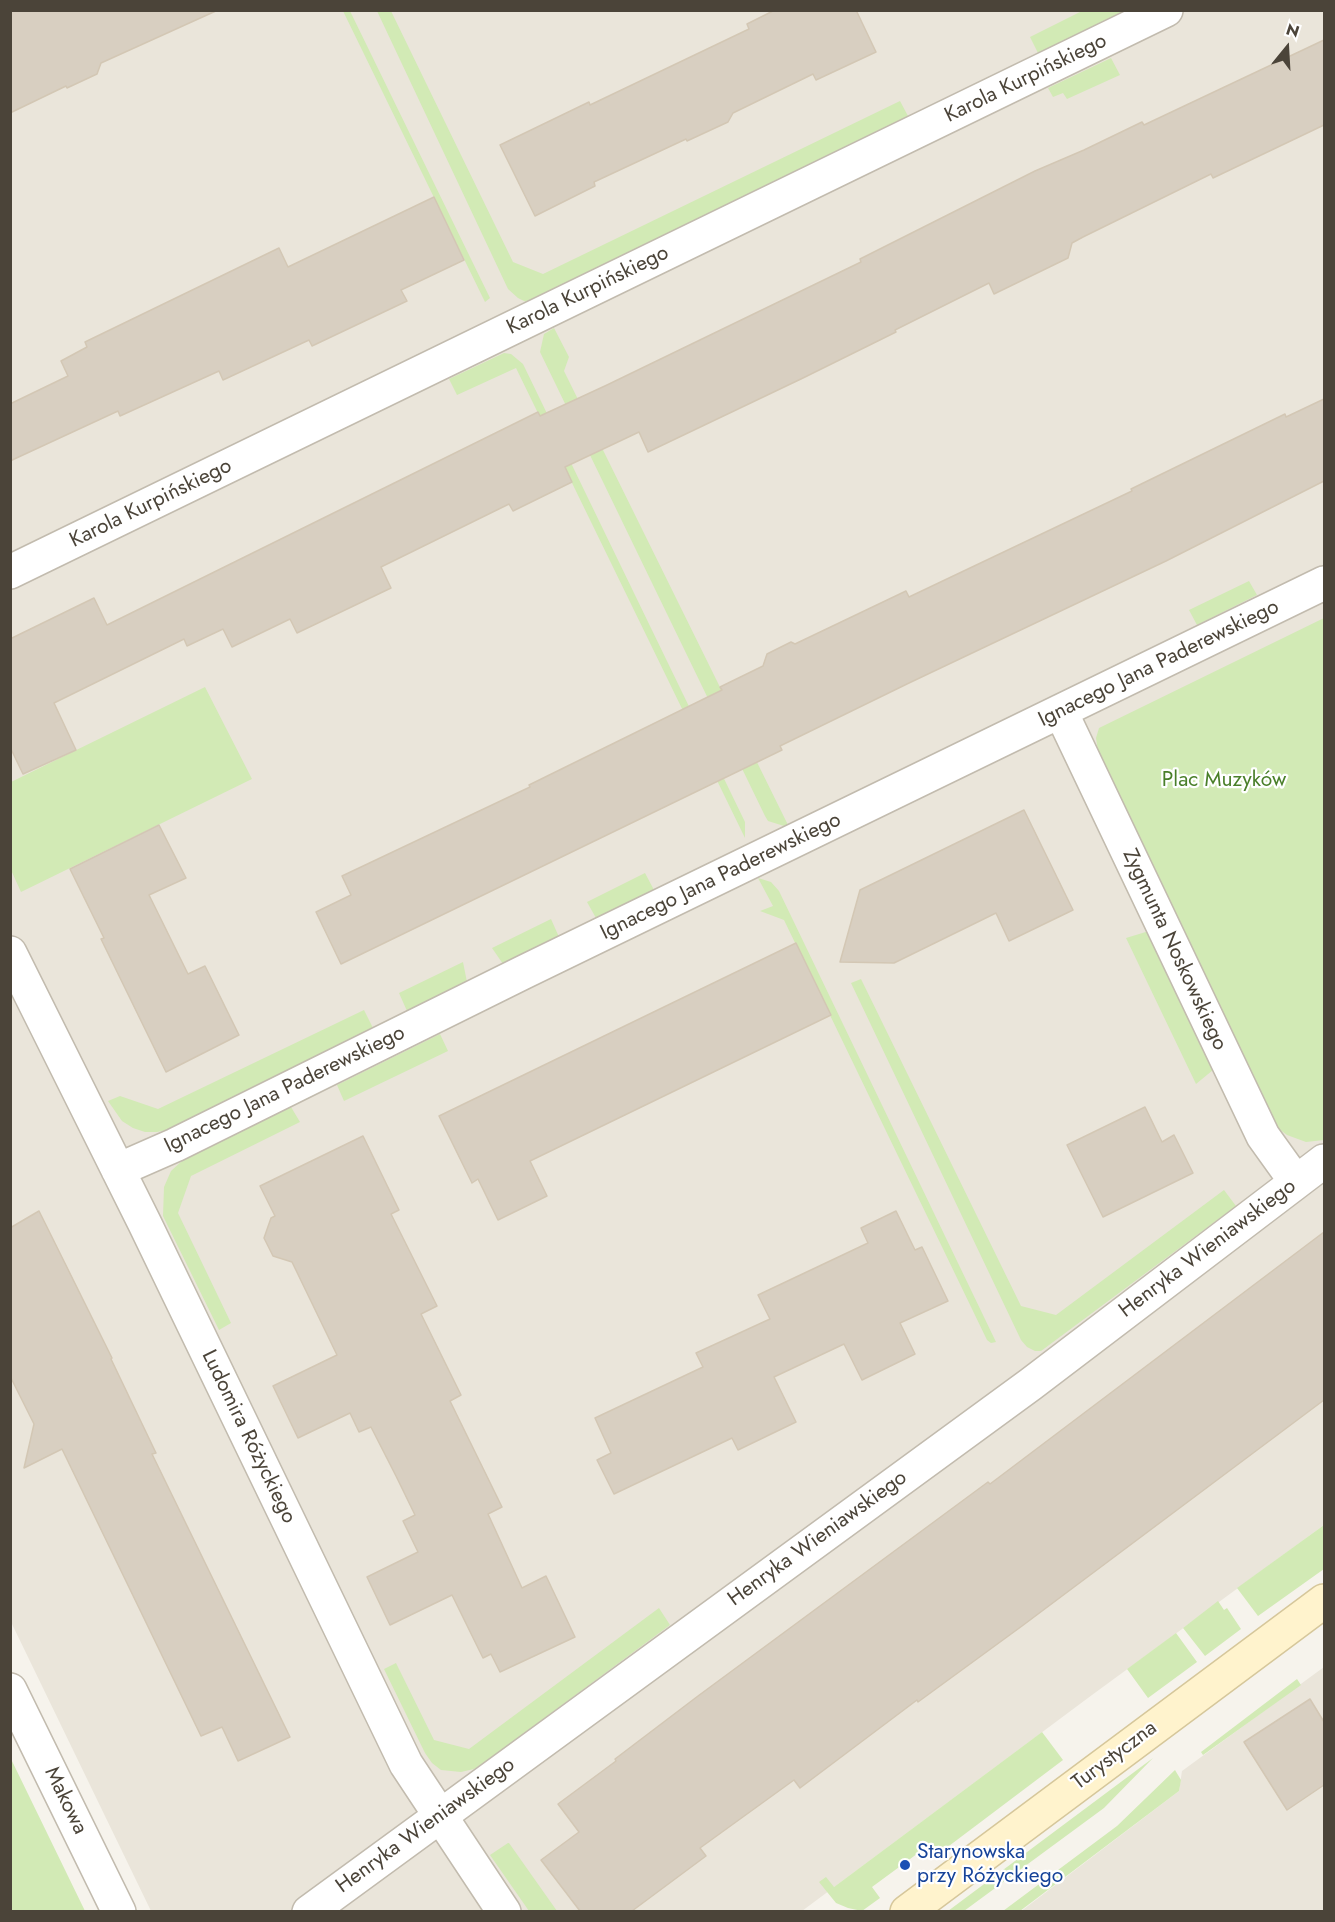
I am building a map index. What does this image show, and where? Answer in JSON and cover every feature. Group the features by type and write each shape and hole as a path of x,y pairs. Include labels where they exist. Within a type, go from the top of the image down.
{"street":[{"name":"Karola Kurpińskiego","path":"10,572 1166,10"},
{"name":"Ignacego Jana Paderewskiego","path":"118,1170 175,1145 524,972 1324,583"},
{"name":"Zygmunta Noskowskiego","path":"1061,712 1263,1136 1296,1182"},
{"name":"Ludomira Różyckiego","path":"10,953 118,1170 406,1764 439,1817 504,1911"},
{"name":"Henryka Wieniawskiego","path":"309,1911 1030,1384 1324,1161"},
{"name":"Turystyczna","path":"907,1911 1324,1601"},
{"name":"Makowa","path":"10,1690 119,1911"}],"shaded area":[{"path":"11,11 1324,11 1324,1525 802,1911 151,1911 11,1622"},
{"path":"1324,1667 1324,1911 1020,1912 1179,1791 1182,1771"}],"green space":[{"path":"1084,10 1126,11 1038,53 1030,37"},
{"path":"343,11 350,11 490,298 485,302"},
{"path":"377,11 391,11 513,262 543,274 900,101 908,116 528,303 508,289"},
{"path":"1111,58 1120,75 1067,99 1063,93 1053,97 1048,88"},
{"path":"554,328 569,357 564,371 788,825 768,821 765,816 540,352 544,334"},
{"path":"504,353 511,354 523,364 745,822 745,838 516,368 457,395 449,379"},
{"path":"1249,581 1257,595 1197,625 1189,610"},
{"name":"Plac Muzyków","path":"1324,618 1324,1140 1306,1142 1287,1135 1279,1129 1269,1113 1099,758 1096,738 1099,728"},
{"path":"205,687 252,779 21,892 11,870 11,782"},
{"path":"645,873 654,890 596,918 587,902"},
{"path":"758,878 771,882 779,891 996,1342 991,1343 987,1340 784,920 760,911 773,906"},
{"path":"551,919 559,937 503,964 492,948"},
{"path":"1149,931 1213,1070 1196,1084 1126,938"},
{"path":"463,962 467,982 407,1011 399,993"},
{"path":"861,979 1021,1306 1056,1315 1224,1190 1236,1206 1041,1351 1027,1347 1021,1340 851,983"},
{"path":"364,1010 373,1028 167,1130 145,1132 133,1128 122,1121 108,1101 120,1096 158,1109"},
{"path":"440,1034 448,1051 344,1101 337,1085"},
{"path":"291,1107 300,1122 191,1176 178,1213 231,1323 219,1330 163,1216 164,1187 171,1171 183,1160"},
{"path":"1324,1525 1324,1569 1258,1616 1237,1588"},
{"path":"1218,1601 1224,1610 1227,1608 1241,1629 1205,1656 1183,1628"},
{"path":"659,1608 670,1625 485,1762 474,1769 461,1772 441,1770 432,1763 384,1669 396,1663 434,1740 469,1749"},
{"path":"1176,1633 1197,1662 1148,1698 1127,1669"},
{"path":"1297,1679 1301,1685 1203,1755 1201,1752"},
{"path":"1042,1732 1063,1760 933,1858 925,1848 872,1887 880,1898 862,1911 836,1903 819,1882 826,1877 834,1887"},
{"path":"1153,1758 1104,1808 964,1911 948,1911"},
{"path":"11,1759 85,1911 11,1911"},
{"path":"1175,1770 1181,1780 1179,1791 1020,1911 1003,1911 1117,1826"},
{"path":"508,1843 557,1911 529,1911 490,1855"}],"building":[{"path":"10,10 218,10 101,63 97,74 10,113"},
{"path":"775,10 856,10 876,52 816,80 813,74 733,113 728,122 594,182 595,186 535,216 500,145 749,29 747,24"},
{"path":"1324,40 1324,125 1213,178 1211,174 1083,237 1072,243 1068,258 994,294 989,283 895,330 896,332 648,452 639,432 565,467 572,482 513,511 509,504 381,567 391,588 297,633 290,619 232,647 223,629 187,646 184,639 54,703 76,750 23,774 10,747 10,639 94,598 107,625 538,412 540,416 607,385 861,262 860,259 1035,171 1142,122 1144,125"},
{"path":"434,197 464,260 401,290 407,301 312,346 309,340 223,380 219,371 120,416 118,411 10,461 10,404 68,376 61,361 87,347 85,342 279,248 288,267"},
{"path":"1324,399 1324,481 1166,561 780,746 782,750 341,964 316,912 351,895 342,876 530,787 529,785 722,690 720,687 763,666 767,654 791,642 795,644 906,591 909,597 1132,491 1131,489 1285,414 1286,417"},
{"path":"1024,810 1073,910 1009,941 996,913 894,963 840,962 860,890"},
{"path":"159,825 186,878 149,895 188,974 205,966 239,1035 166,1072 101,939 104,938 70,869"},
{"path":"796,943 831,1015 530,1161 547,1196 498,1220 478,1179 472,1183 439,1116"},
{"path":"1145,1107 1162,1142 1174,1135 1193,1173 1103,1217 1067,1145"},
{"path":"363,1136 399,1210 391,1214 437,1306 421,1314 461,1395 450,1401 502,1507 488,1514 522,1588 546,1576 575,1637 500,1672 491,1654 483,1658 452,1595 390,1625 367,1577 418,1552 403,1521 415,1515 396,1476 371,1427 359,1432 350,1413 298,1438 273,1386 337,1355 292,1262 273,1256 264,1238 271,1218 275,1216 260,1186"},
{"path":"39,1211 112,1358 156,1453 152,1454 290,1737 238,1761 222,1727 201,1736 62,1449 24,1468 34,1424 10,1376 10,1228"},
{"path":"896,1211 915,1250 922,1247 948,1301 900,1323 915,1354 862,1380 844,1344 774,1377 796,1422 738,1450 732,1438 614,1494 597,1460 611,1453 595,1418 703,1367 696,1353 770,1319 758,1295 868,1243 861,1228"},
{"path":"1324,1232 1324,1400 1022,1626 918,1702 917,1700 800,1788 794,1780 700,1848 706,1856 632,1911 580,1911 541,1860 579,1832 558,1804 698,1696 988,1482 990,1484"},
{"path":"1310,1699 1324,1722 1324,1785 1287,1810 1244,1742"}],"place":[{"name":"Starynowska przy Różyckiego","path":"905,1865"}]}
